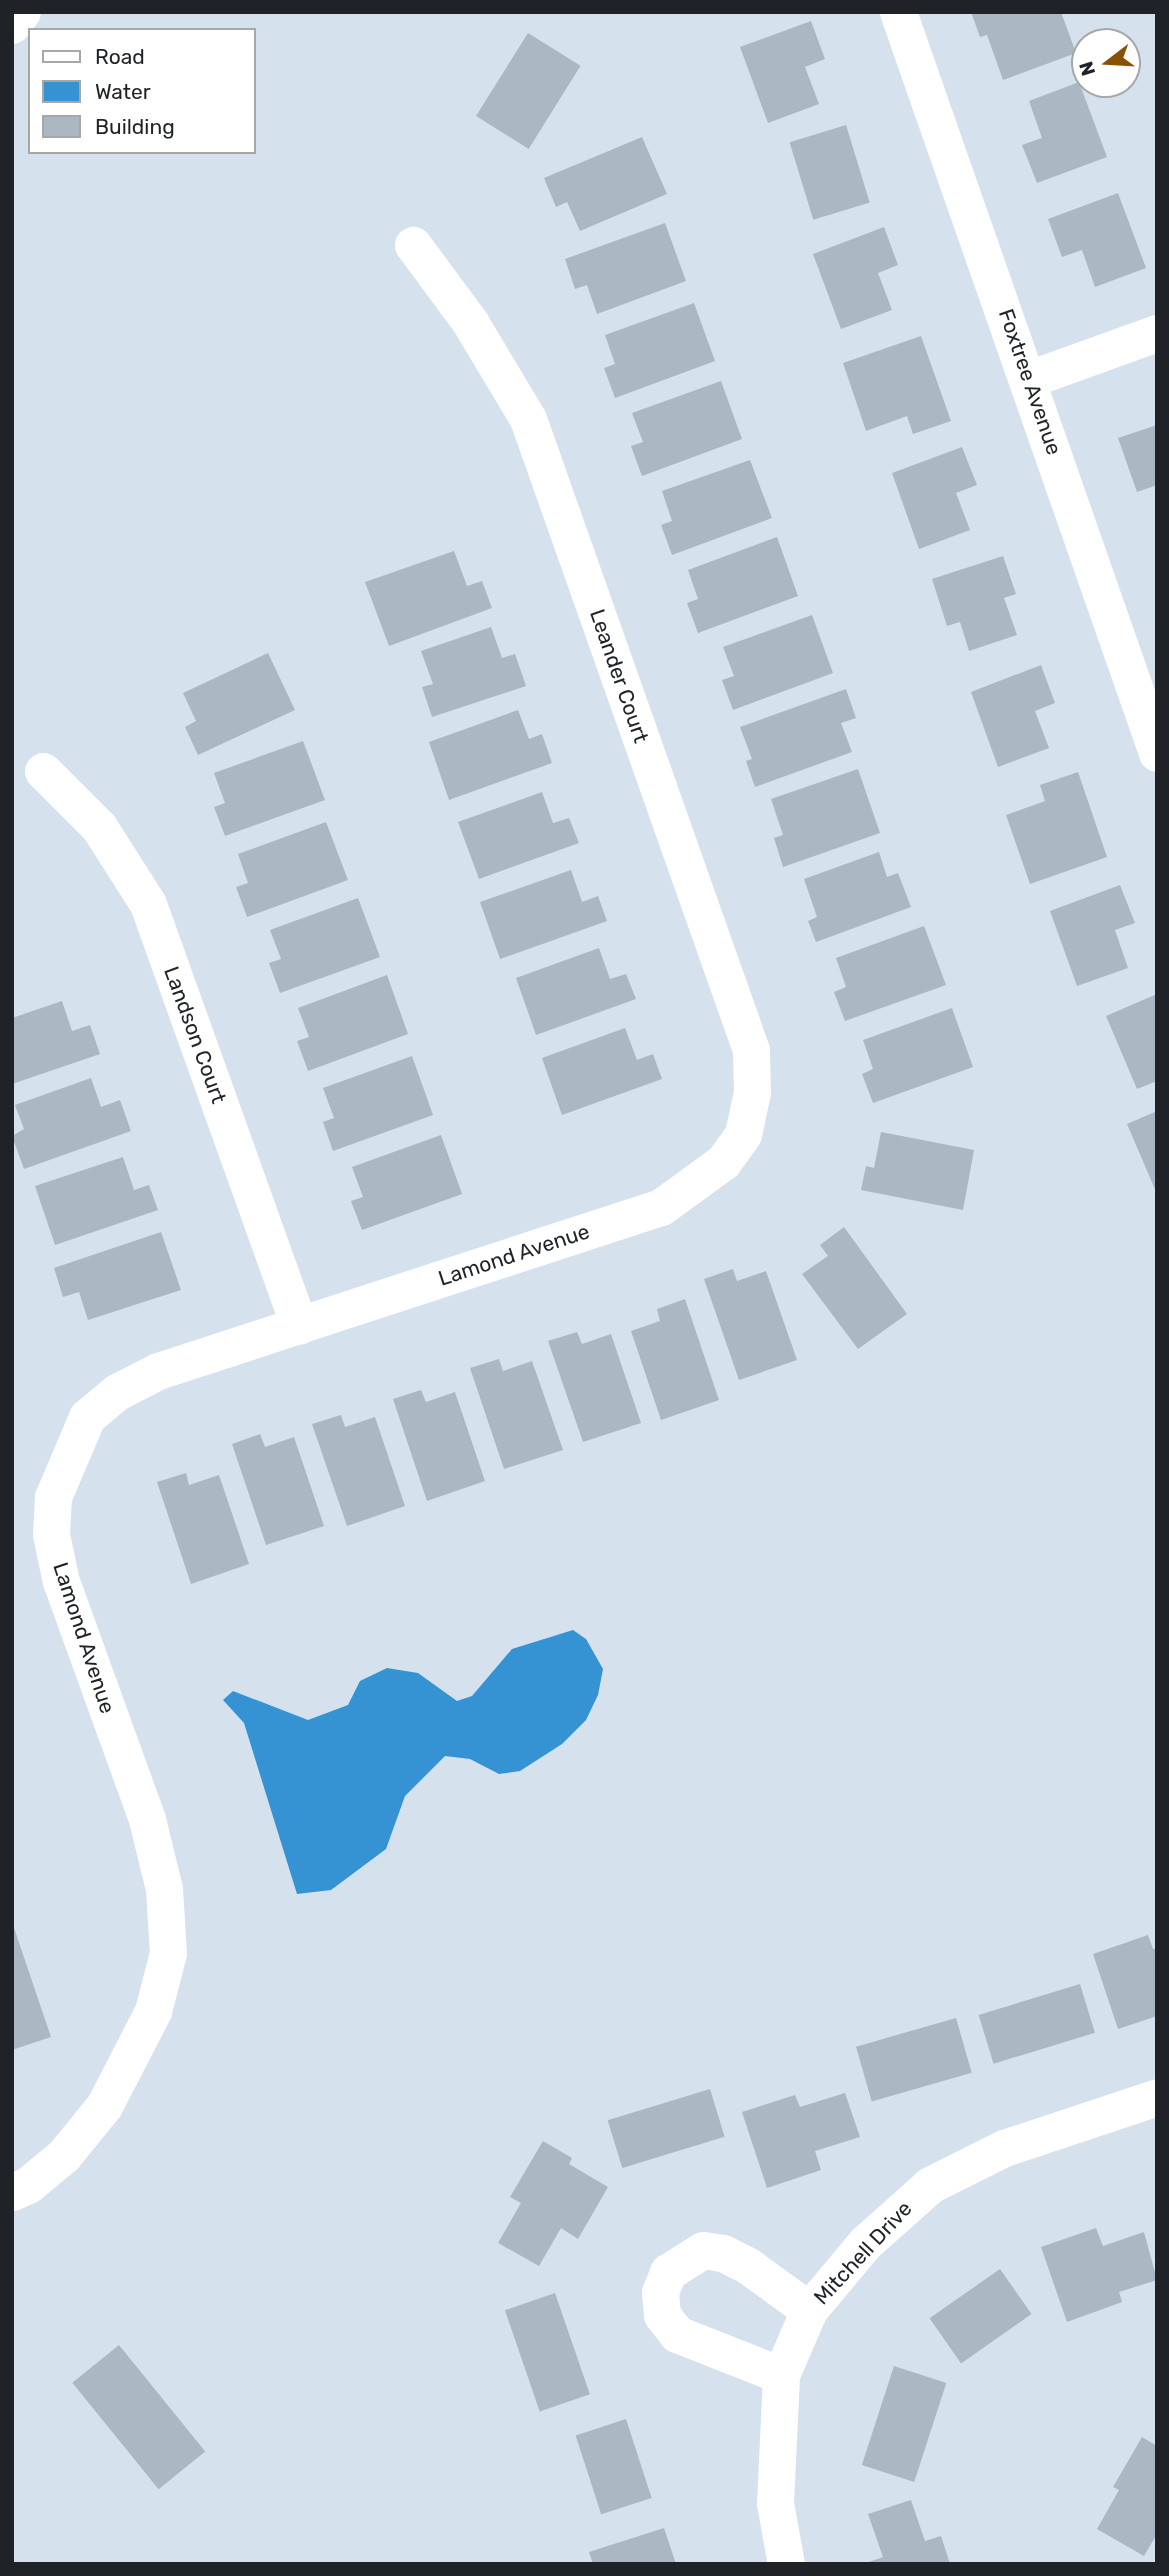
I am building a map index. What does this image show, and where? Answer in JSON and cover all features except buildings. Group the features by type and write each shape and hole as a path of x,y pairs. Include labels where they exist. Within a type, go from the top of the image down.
{"highway":[{"path":"12,25 22,12"}],"street":[{"name":"Foxtree Avenue","path":"898,12 1029,379 1157,753"},
{"name":"Leander Court","path":"413,245 470,322 528,419 751,1051 752,1092 743,1134"},
{"path":"1029,379 1157,333"},
{"name":"Landson Court","path":"43,771 99,827 148,904 299,1326"},
{"name":"Lamond Avenue","path":"12,2192 28,2185 64,2155 104,2106 153,2011 168,1953 164,1889 147,1819 61,1582 51,1534 53,1497 87,1416 117,1392 158,1371 661,1207 723,1161 743,1134"},
{"name":"Mitchell Drive","path":"786,2564 775,2503 781,2375 809,2310 865,2243 930,2185 1004,2148 1157,2097"},
{"path":"781,2375 677,2334 662,2315 660,2292 668,2272 683,2259 703,2250 723,2253 747,2265 809,2310"}],"water":[{"path":"573,1630 586,1639 603,1669 598,1695 586,1720 562,1744 520,1771 499,1774 470,1759 445,1756 405,1796 386,1849 331,1890 297,1894 244,1723 223,1700 233,1691 308,1720 348,1705 360,1681 387,1668 418,1673 457,1701 472,1696 512,1649"}]}
